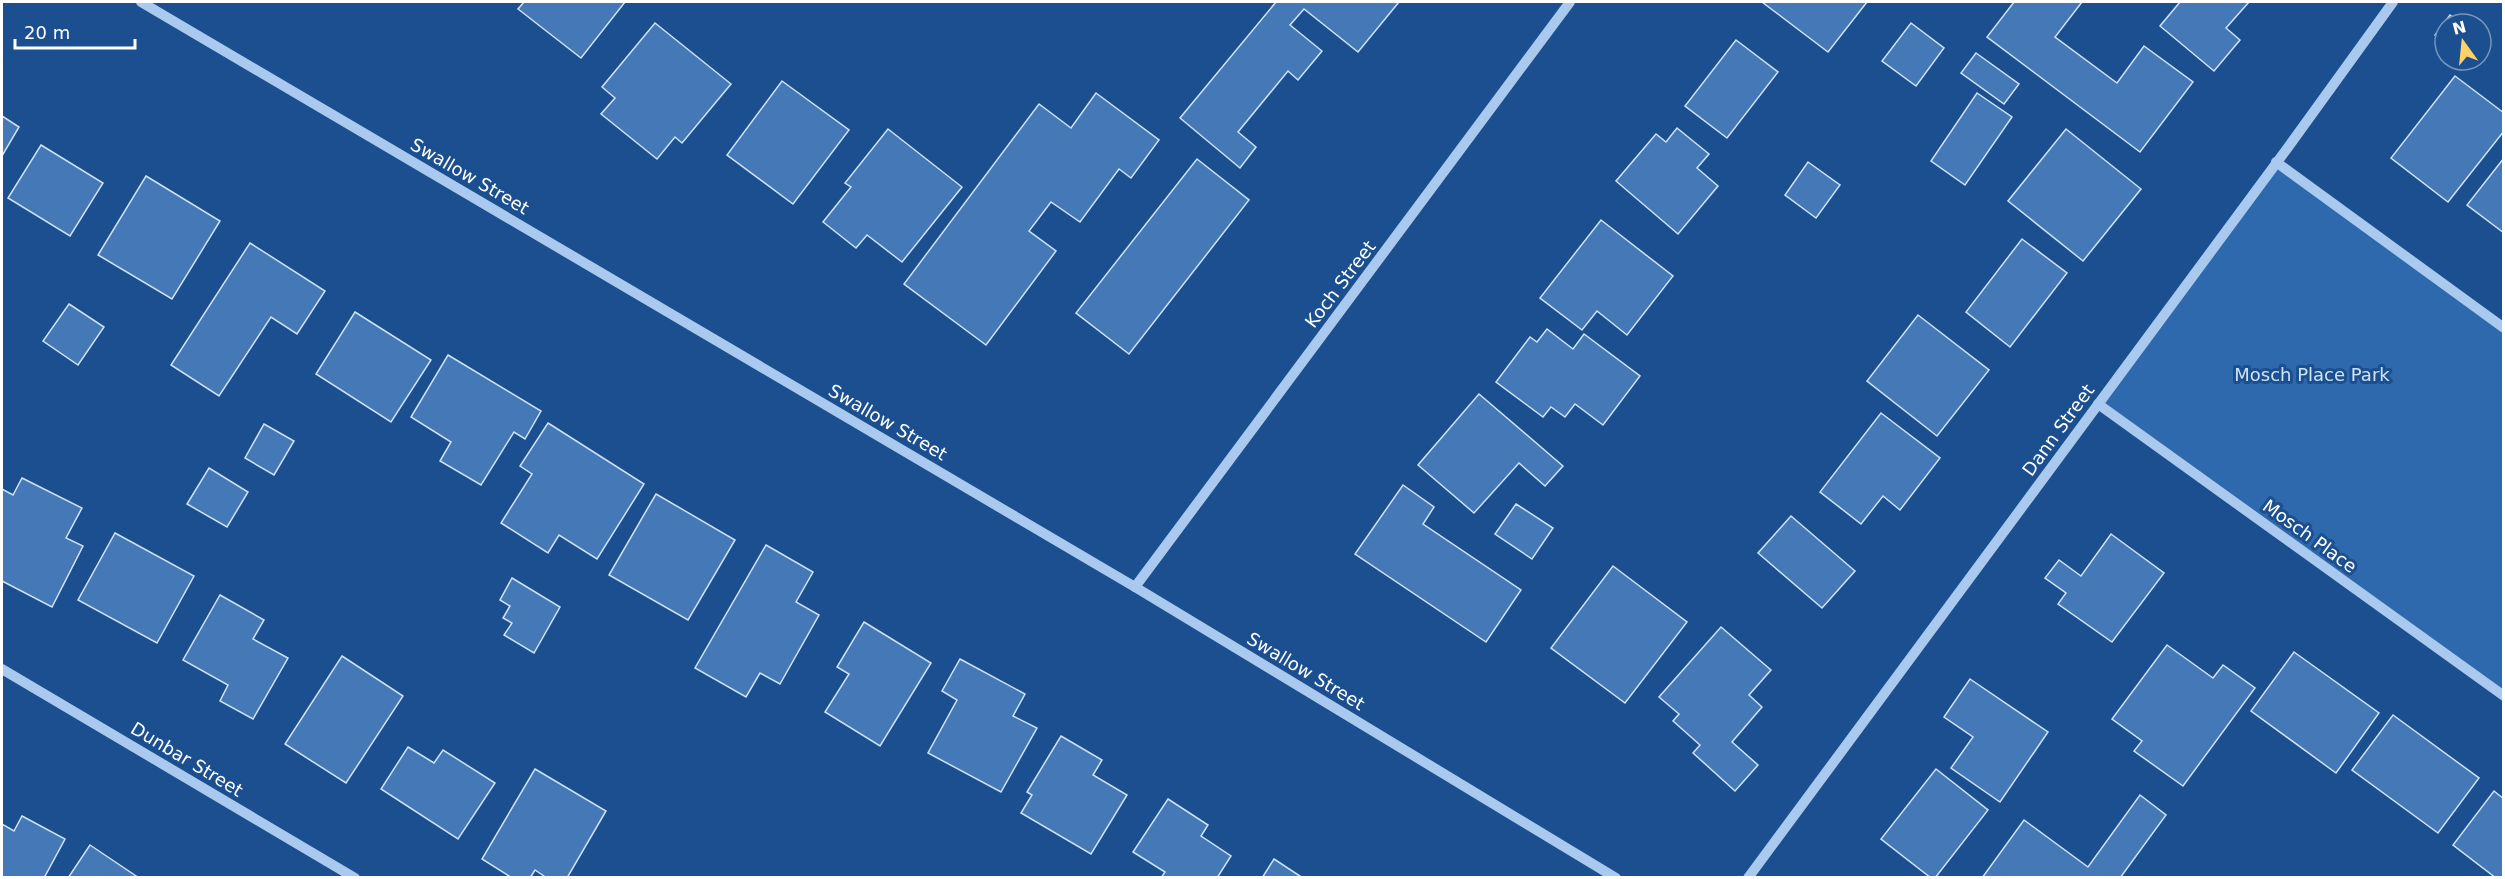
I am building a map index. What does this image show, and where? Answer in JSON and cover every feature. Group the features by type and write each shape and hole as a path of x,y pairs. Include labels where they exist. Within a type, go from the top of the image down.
{"street":[{"name":"Swallow Street","path":"141,2 1135,587 1616,878"},
{"name":"Koch Street","path":"1135,587 1570,2"},
{"name":"Dann Street","path":"1748,878 2393,2"},
{"path":"2276,162 2504,328"},
{"name":"Mosch Place","path":"2098,404 2504,696"},
{"name":"Dunbar Street","path":"2,669 355,878"}],"green space":[{"name":"Mosch Place Park","path":"2276,162 2503,328 2503,696 2098,404"}],"building":[{"path":"524,2 625,2 581,58 518,9"},
{"path":"1276,2 1399,2 1358,52 1304,9 1290,25 1322,51 1298,80 1288,71 1238,132 1256,147 1240,168 1180,118"},
{"path":"1762,2 1867,2 1828,52"},
{"path":"2014,2 2082,2 2055,37 2117,83 2144,46 2193,82 2140,152 1987,37"},
{"path":"2180,2 2249,2 2226,28 2240,40 2214,71 2160,26"},
{"path":"655,23 731,84 682,143 675,137 657,159 601,114 615,98 602,87"},
{"path":"1911,23 1944,48 1916,86 1882,61"},
{"path":"1736,40 1778,72 1727,138 1685,106"},
{"path":"1976,53 2019,84 2004,104 1961,73"},
{"path":"2455,76 2504,113 2504,131 2448,202 2391,158"},
{"path":"782,81 849,130 793,204 727,155"},
{"path":"1096,93 1159,140 1131,178 1119,169 1080,222 1051,202 1029,231 1056,251 986,345 904,284 1039,104 1071,128"},
{"path":"1977,93 2012,117 1965,185 1931,161"},
{"path":"2,116 19,127 2,156"},
{"path":"1677,128 1709,154 1697,168 1718,186 1678,234 1616,181 1656,134 1666,142"},
{"path":"888,129 962,187 902,262 867,235 856,248 823,222 851,187 845,183"},
{"path":"2066,129 2141,189 2083,261 2008,201"},
{"path":"41,145 103,183 70,236 8,198"},
{"path":"2504,158 2504,233 2467,205"},
{"path":"1197,159 1249,200 1129,354 1076,313"},
{"path":"1808,162 1840,185 1816,218 1785,195"},
{"path":"146,176 220,221 172,299 98,255"},
{"path":"1601,220 1673,276 1627,335 1597,311 1582,330 1540,298"},
{"path":"2022,239 2067,273 2010,347 1966,312"},
{"path":"250,243 325,291 297,334 271,317 219,396 171,365"},
{"path":"69,304 104,327 78,365 43,341"},
{"path":"355,312 431,360 391,422 316,374"},
{"path":"1918,315 1989,370 1937,436 1867,381"},
{"path":"1547,329 1573,349 1584,334 1640,376 1603,425 1575,404 1565,417 1551,407 1543,417 1496,382 1530,337 1537,342"},
{"path":"448,355 541,411 525,439 514,432 481,485 440,461 451,442 411,417"},
{"path":"1479,394 1563,466 1545,486 1519,463 1474,513 1418,465"},
{"path":"1881,413 1940,458 1900,510 1883,496 1861,524 1820,492"},
{"path":"548,423 644,484 597,559 559,535 548,553 501,523 532,474 520,466"},
{"path":"264,424 294,441 274,475 245,458"},
{"path":"209,468 248,492 227,527 187,504"},
{"path":"22,478 82,508 66,538 83,546 52,607 2,581 2,489 13,495"},
{"path":"1403,485 1434,507 1423,524 1521,590 1486,642 1355,554"},
{"path":"656,494 735,540 688,620 609,575"},
{"path":"1516,504 1553,528 1532,559 1495,534"},
{"path":"1791,516 1855,571 1822,608 1758,553"},
{"path":"115,533 194,576 157,643 78,600"},
{"path":"2111,534 2164,573 2112,642 2058,604 2066,593 2045,578 2059,560 2081,576"},
{"path":"766,545 813,572 796,602 819,615 780,684 760,673 746,697 695,668"},
{"path":"1613,566 1687,622 1625,703 1551,648"},
{"path":"512,578 560,607 534,653 504,635 512,623 503,618 510,606 500,600"},
{"path":"220,595 264,620 253,639 288,658 253,719 220,701 228,685 183,660"},
{"path":"864,622 931,663 880,746 825,712 849,674 837,667"},
{"path":"1721,627 1771,670 1749,695 1762,707 1732,742 1758,765 1735,791 1693,753 1700,745 1673,721 1679,714 1659,697"},
{"path":"2167,645 2213,678 2223,665 2255,688 2183,786 2134,751 2142,741 2112,719"},
{"path":"2294,652 2379,713 2336,773 2251,711"},
{"path":"342,656 403,696 346,783 285,744"},
{"path":"960,659 1025,694 1013,716 1037,728 1001,792 928,753 957,700 942,691"},
{"path":"1970,679 2048,732 2000,802 1951,768 1973,737 1944,717"},
{"path":"2393,715 2479,778 2438,833 2352,770"},
{"path":"1061,736 1102,760 1093,775 1127,795 1091,854 1021,813 1032,795 1027,792"},
{"path":"408,747 434,763 443,750 495,783 458,839 381,789"},
{"path":"535,769 606,811 567,878 547,878 535,870 530,878 512,878 482,859"},
{"path":"1936,769 1988,810 1935,878 1931,878 1881,839"},
{"path":"2494,791 2504,799 2504,878 2496,878 2453,845"},
{"path":"2140,795 2166,815 2120,878 1982,878 2024,820 2088,867"},
{"path":"1168,799 1208,825 1201,836 1231,856 1217,878 1161,878 1165,872 1133,852"},
{"path":"22,816 65,839 44,878 2,878 2,824 14,831"},
{"path":"90,845 139,878 68,878"},
{"path":"1274,859 1303,878 1262,878"}]}
